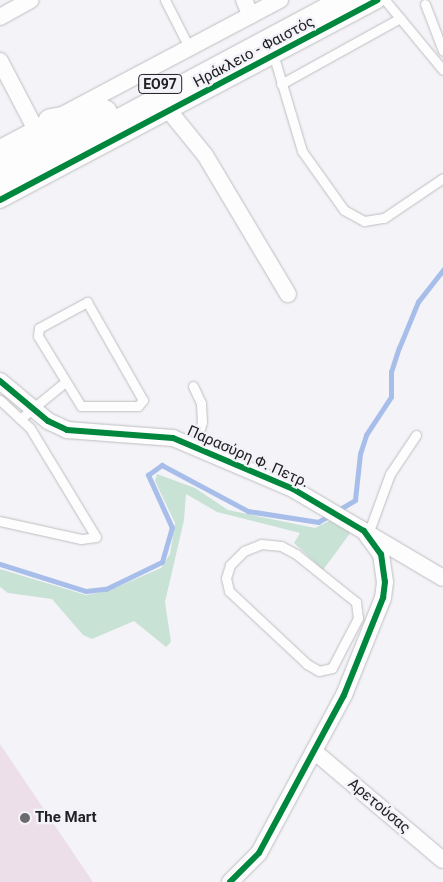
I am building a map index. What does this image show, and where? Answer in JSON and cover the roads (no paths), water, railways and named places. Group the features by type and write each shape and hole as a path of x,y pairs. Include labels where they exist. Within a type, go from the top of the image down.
{"main road":[{"name":"Ηράκλειο - Φαιστός","path":"0,165 104,113 319,0"},
{"name":"Ηράκλειο - Φαιστός","path":"0,186 348,0"},
{"path":"44,126 104,113"}],"street":[{"path":"0,17 31,0"},
{"path":"244,0 251,16"},
{"path":"0,148 280,0"},
{"path":"0,200 274,57 378,0"},
{"path":"0,60 44,126"},
{"path":"170,112 205,155 288,294"},
{"name":"Παρασύρη Φ. Πετρ.","path":"0,381 26,414 76,432 164,437 195,445 293,489 366,532 381,554 385,582 362,658 315,752 259,852 230,882"},
{"path":"366,532 443,578"},
{"name":"Αρετούσας","path":"315,752 443,860"}],"lane":[{"path":"165,0 190,49"},
{"path":"385,0 443,70"},
{"path":"428,1 443,51"},
{"path":"281,84 400,18"},
{"path":"274,57 302,151 344,210 364,221 384,218 443,178"},
{"path":"87,302 143,404 84,408 65,382 38,336 38,328 87,302"},
{"path":"26,414 65,382"},
{"path":"193,386 201,403 202,422 195,445"},
{"path":"0,400 26,414 36,438 96,537 81,539 0,521"},
{"path":"36,438 48,421"},
{"path":"366,532 390,474 416,435"},
{"path":"261,544 281,546 296,554 356,602 360,612 346,645 328,670 319,671 307,664 229,591 226,578 230,565 244,551 261,544"},
{"path":"346,645 362,658"}],"waterway":[{"path":"337,511 355,500 360,454 366,435 391,397 391,372 399,348 418,302 443,270"},
{"path":"0,564 86,591 106,589 162,562 172,528 148,475 162,465 248,511 318,522 330,515"}],"place":[{"name":"The Mart","path":"25,818"}]}
